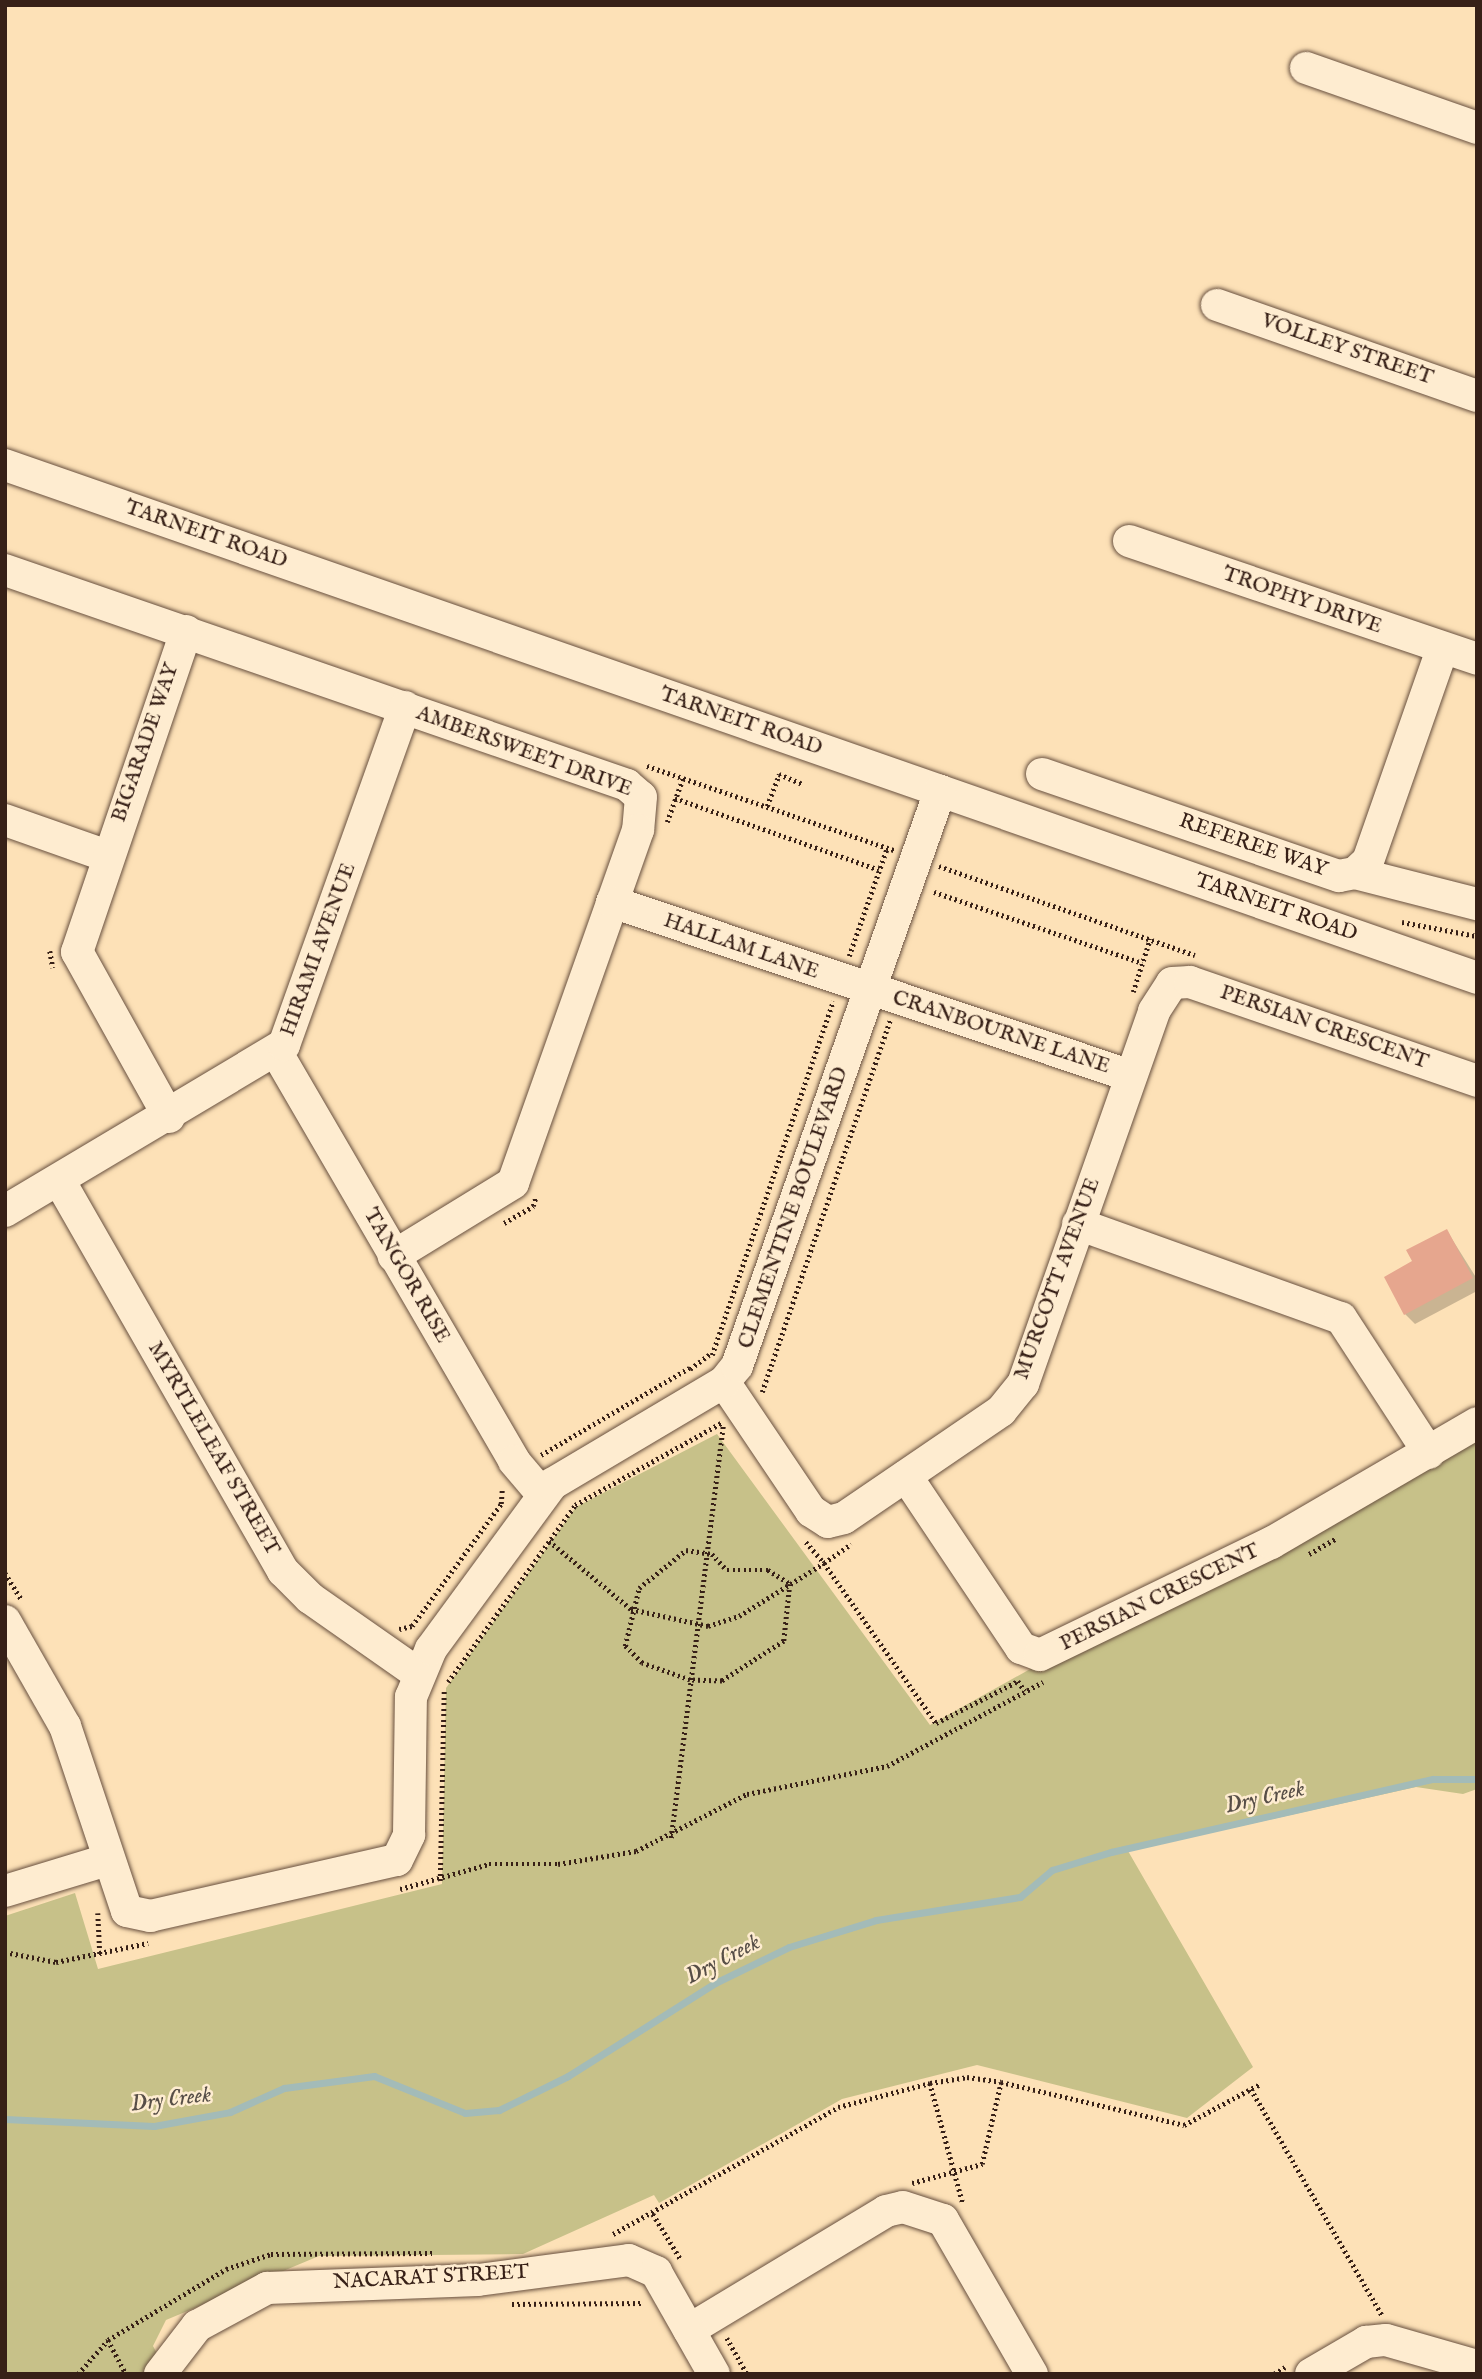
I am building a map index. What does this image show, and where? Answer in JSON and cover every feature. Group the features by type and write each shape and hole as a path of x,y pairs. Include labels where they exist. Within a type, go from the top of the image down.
{"street":[{"path":"1306,68 1477,128"},
{"name":"VOLLEY STREET","path":"1217,305 1477,396"},
{"name":"TARNEIT ROAD","path":"5,465 1477,978"},
{"name":"TROPHY DRIVE","path":"1129,541 1443,650 1477,659"},
{"name":"AMBERSWEET DRIVE","path":"5,570 405,707 636,790 642,817 513,1183 394,1256"},
{"name":"BIGARADE WAY","path":"169,1117 80,964 79,938 186,631"},
{"name":"REFEREE WAY","path":"1042,774 1339,876 1356,873 1368,861 1443,650"},
{"name":"HIRAMI AVENUE","path":"5,1211 277,1053 299,1010 405,707"},
{"name":"CLEMENTINE BOULEVARD","path":"5,1621 65,1726 122,1907 144,1917 397,1860 409,1835 410,1716 417,1673 511,1513 542,1494 707,1374 750,1337 940,791"},
{"path":"5,820 107,856"},
{"path":"1356,873 1477,904"},
{"name":"HALLAM LANE","path":"612,902 870,992"},
{"name":"PERSIAN CRESCENT","path":"1172,983 1190,982 1477,1080"},
{"name":"MURCOTT AVENUE","path":"811,1511 836,1522 1001,1411 1017,1392 1158,999 1172,983"},
{"name":"CRANBOURNE LANE","path":"870,992 1131,1076"},
{"name":"TANGOR RISE","path":"277,1053 519,1468 542,1494"},
{"name":"MYRTLELEAF STREET","path":"59,1180 283,1571 310,1598 417,1673"},
{"path":"1078,1224 1341,1318 1429,1453"},
{"path":"707,1374 811,1511"},
{"name":"PERSIAN CRESCENT","path":"906,1476 1021,1648 1040,1655 1271,1543 1477,1423"},
{"path":"5,1891 107,1860"},
{"path":"689,2330 886,2211 903,2207 924,2210 951,2230 1032,2374"},
{"name":"NACARAT STREET","path":"160,2374 185,2338 226,2306 267,2288 307,2283 478,2280 636,2260 656,2272 714,2374"},
{"path":"1311,2374 1366,2342 1391,2340 1477,2366"}],"path":[{"path":"632,760 1203,958"},
{"path":"767,806 779,774 803,784"},
{"path":"676,799 879,870"},
{"path":"661,837 666,825"},
{"path":"934,892 1142,963"},
{"path":"498,1226 533,1206 542,1180"},
{"path":"519,1468 707,1374 723,1422 730,1433"},
{"path":"671,1839 723,1422"},
{"path":"811,1511 794,1526 824,1563 936,1723 1018,1681"},
{"path":"511,1513 602,1579 630,1608 698,1625 739,1616 857,1541"},
{"path":"1306,1556 1340,1536"},
{"path":"686,1550 707,1552 727,1570 768,1570 790,1584 784,1641 722,1681 690,1680 629,1654 630,1608 639,1588 686,1550"},
{"path":"1012,1672 1025,1691"},
{"path":"440,1881 489,1864 602,1860 671,1839 747,1794 887,1766 1056,1676"},
{"path":"614,2234 838,2107 930,2083 967,2077 1001,2082 1184,2125 1260,2084"},
{"path":"1251,2089 1391,2340"},
{"path":"505,2304 644,2303"},
{"path":"78,2374 108,2340 126,2374"}],"shaded area":[{"path":"1477,1419 1477,1789 1463,1794 1416,1787 1128,1851 1253,2067 1187,2118 977,2065 842,2099 659,2203 654,2195 523,2254 319,2256 166,2320 153,2346 168,2374 5,2374 5,1916 75,1893 98,1969 442,1884 446,1688 576,1507 717,1434 930,1725"}],"building":[{"path":"1447,1229 1473,1278 1404,1315 1384,1277 1412,1261 1406,1250"}],"waterway":[{"name":"Dry Creek","path":"5,2119 154,2126 230,2112 284,2088 374,2076 465,2113 499,2110 568,2076 715,1983 789,1947 876,1920 1020,1897 1052,1870 1111,1852 1433,1779 1477,1779"}]}
